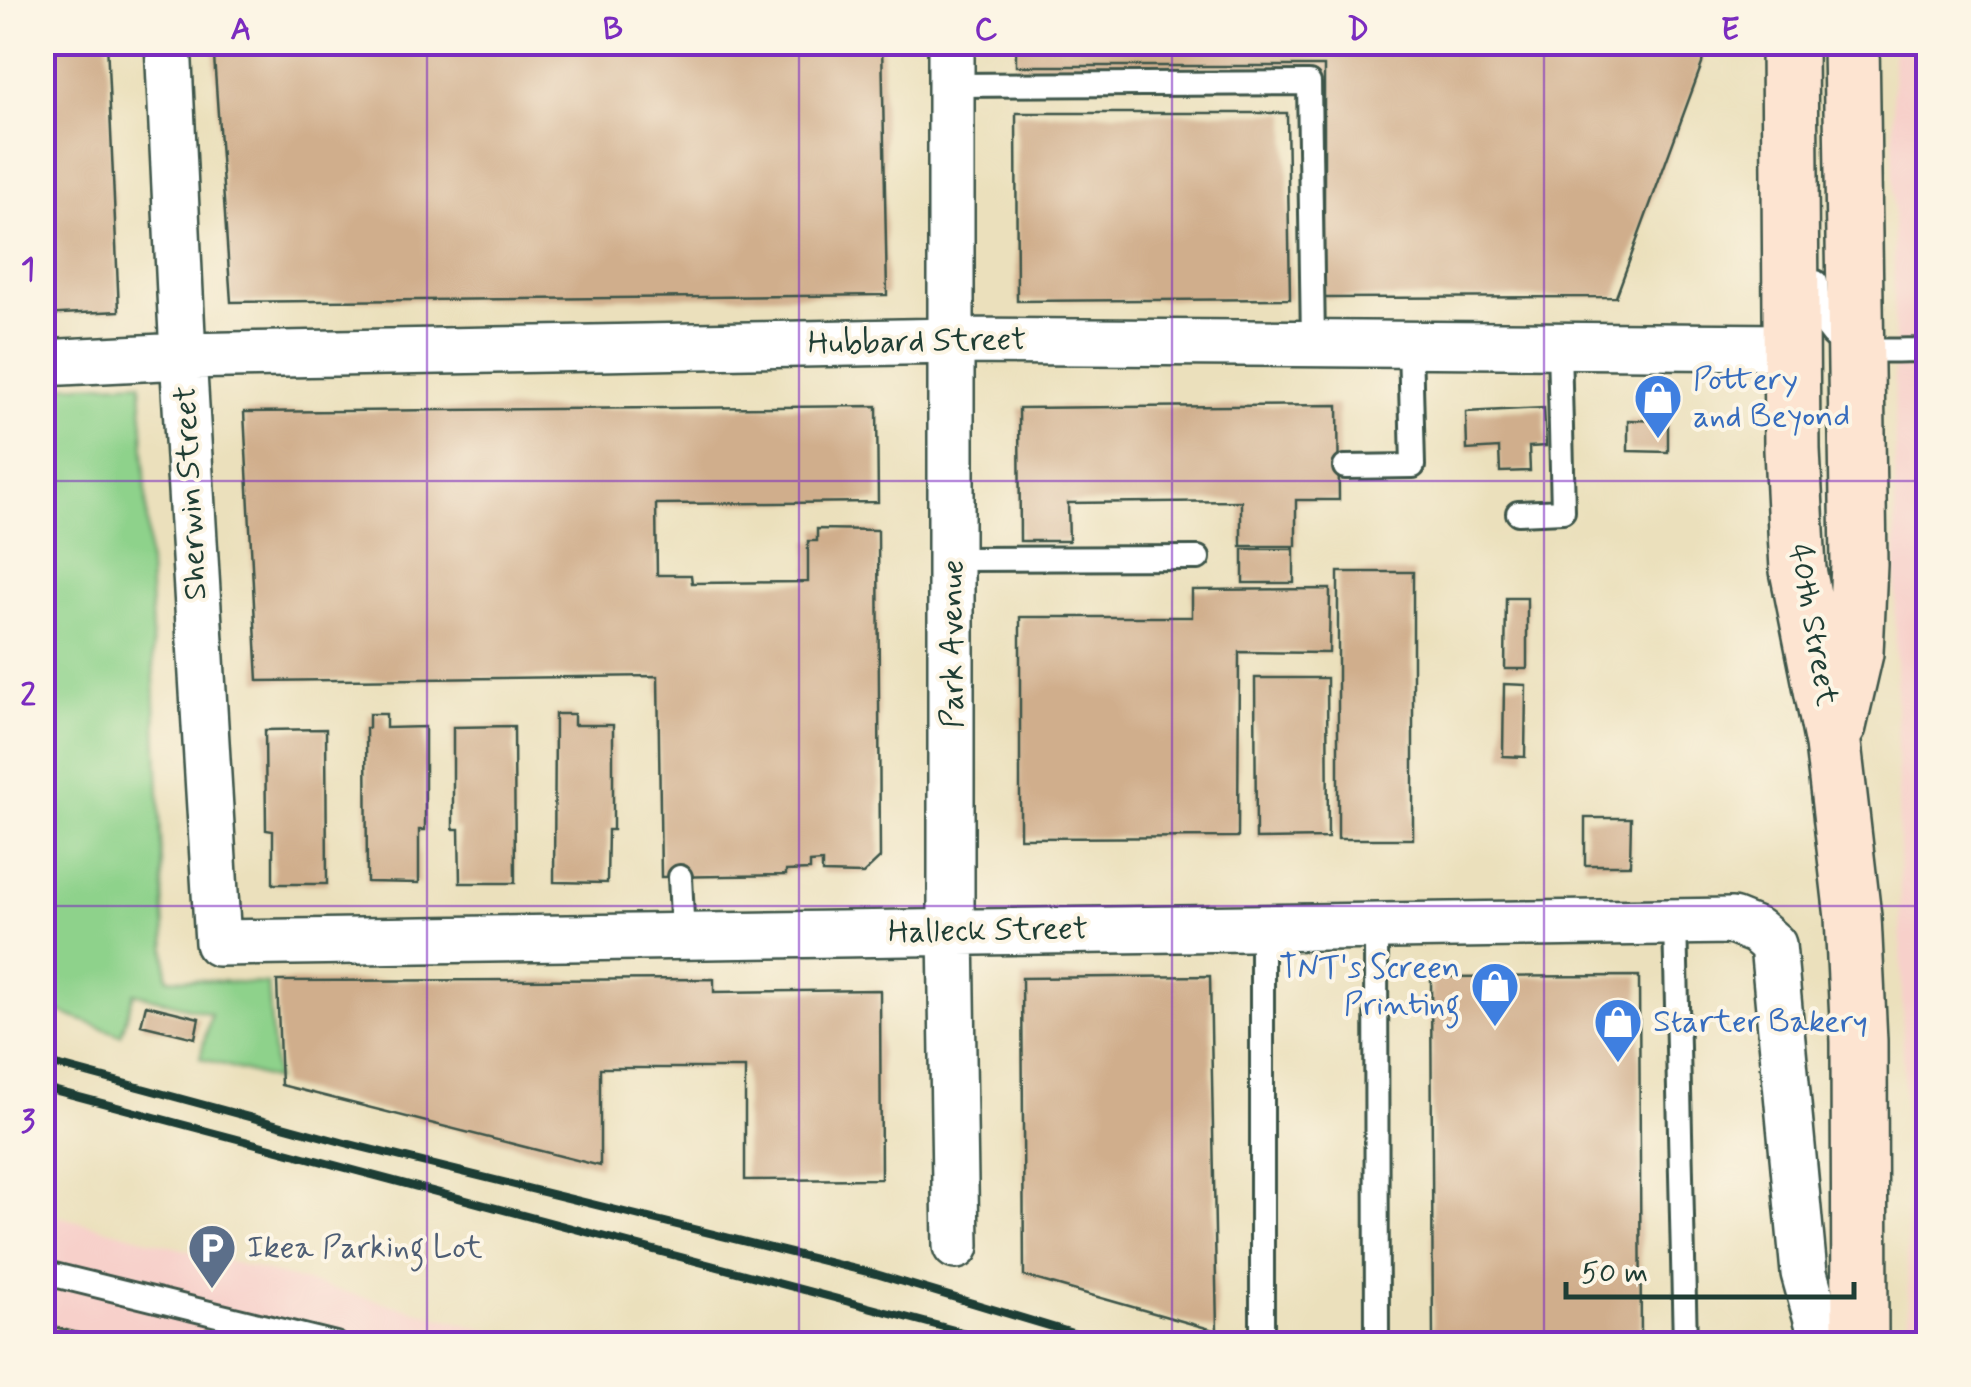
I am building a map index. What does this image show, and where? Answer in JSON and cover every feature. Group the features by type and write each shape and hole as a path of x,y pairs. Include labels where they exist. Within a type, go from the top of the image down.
{"main road":[{"name":"40th Street","path":"1789,42 1807,232 1791,348 1798,570 1834,744"},
{"name":"40th Street","path":"1834,744 1855,653 1858,564 1851,42"},
{"path":"1834,744 1858,1000 1860,1344"}],"street":[{"name":"Sherwin Street","path":"168,42 218,944"},
{"name":"Park Avenue","path":"951,64 951,931 956,1246"},
{"name":"Hubbard Street","path":"42,363 183,356 952,341 1313,341 1791,348"},
{"name":"Halleck Street","path":"218,944 1732,921 1757,931 1773,945 1804,1273 1824,1344"}],"lane":[{"path":"951,64 1309,83 1313,341"},
{"path":"1807,232 1817,308 1828,331 1853,350 1928,350"},
{"path":"1345,467 1413,466 1410,342"},
{"path":"1518,513 1563,511 1559,344"},
{"path":"954,559 1198,558"},
{"path":"680,876 683,938"},
{"path":"1674,920 1685,1344"},
{"path":"1376,924 1376,1344"},
{"path":"1262,926 1262,1334"},
{"path":"42,1272 336,1344"}],"shaded area":[{"path":"1893,43 1928,43 1928,1344 1909,1344 1896,701"},
{"name":"Ikea Parking Lot","path":"43,1212 540,1344 43,1344"}],"green space":[{"path":"141,382 167,978 268,984 275,1080 200,1058 211,1014 134,993 121,1035 43,1006 43,387"}],"building":[{"path":"42,42 107,42 119,311 42,315"},
{"path":"213,42 882,42 887,295 231,302"},
{"path":"1016,42 1705,42 1702,64 1616,297 1324,298 1324,66 1016,66"},
{"path":"1016,113 1287,113 1290,299 1017,301"},
{"path":"1338,405 1339,500 1296,500 1296,546 1241,546 1241,501 1068,503 1069,541 1020,541 1019,408"},
{"path":"877,406 878,502 656,504 657,575 691,575 692,583 808,582 808,541 817,541 817,529 878,530 880,858 863,874 822,873 822,862 810,863 810,870 786,871 786,875 661,877 658,676 258,681 244,412"},
{"path":"1544,408 1546,446 1529,447 1530,471 1500,472 1499,448 1467,450 1466,412"},
{"path":"1628,420 1668,421 1668,452 1628,451"},
{"path":"1243,549 1294,549 1294,583 1243,583"},
{"path":"1338,572 1413,572 1413,839 1338,839"},
{"path":"1330,589 1329,653 1239,652 1238,837 1020,838 1020,617 1192,617 1192,590"},
{"path":"1506,598 1527,598 1527,669 1505,669"},
{"path":"1255,678 1327,678 1328,838 1256,839"},
{"path":"1504,684 1526,685 1525,757 1503,756"},
{"path":"369,714 386,714 386,728 425,727 425,830 419,830 419,883 367,882"},
{"path":"555,714 574,714 574,725 613,725 613,830 608,830 607,883 554,882"},
{"path":"514,726 515,883 460,883 459,829 453,829 453,727"},
{"path":"326,729 327,884 273,884 273,831 266,830 265,730"},
{"path":"1920,731 1928,731 1928,1344 1925,1344"},
{"path":"1585,818 1631,818 1630,865 1585,865"},
{"path":"1210,976 1217,1331 1024,1276 1022,978"},
{"path":"1639,976 1641,1344 1433,1344 1431,977"},
{"path":"714,979 714,992 880,990 881,1179 745,1180 745,1068 600,1068 600,1166 281,1085 277,981"},
{"path":"146,1005 199,1018 195,1038 141,1025"},
{"path":"42,1324 119,1343 119,1344 42,1344"}],"railway":[{"path":"42,1061 349,1144 876,1274 1109,1344"},
{"path":"42,1087 1007,1344"}],"place":[{"name":"Pottery and Beyond","path":"1658,440"},
{"name":"TNT's Screen Printing","path":"1495,1028"},
{"name":"Starter Bakery","path":"1618,1064"},
{"name":"Ikea Parking Lot","path":"212,1290"}]}
